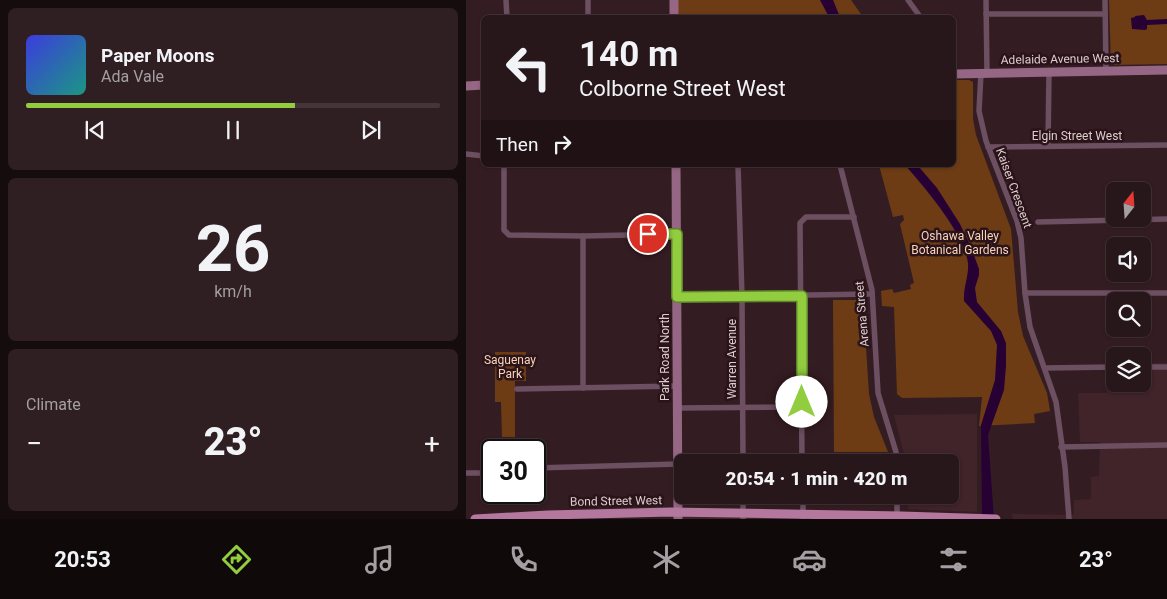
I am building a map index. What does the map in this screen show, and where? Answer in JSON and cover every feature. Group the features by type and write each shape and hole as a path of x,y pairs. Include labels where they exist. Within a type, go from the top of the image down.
{"main road":[{"path":"674,0 674,15"},
{"name":"Adelaide Avenue West","path":"956,74 1167,70"},
{"path":"466,86 481,85"},
{"name":"Park Road North","path":"676,167 678,454"},
{"name":"Bond Street West","path":"475,519 548,514 898,516 996,519"}],"street":[{"path":"506,0 507,15"},
{"path":"588,0 588,15"},
{"path":"908,0 919,15"},
{"name":"Kaiser Crescent","path":"986,0 984,73 979,110 988,147 1017,221 1023,254 1025,292 1030,327 1056,402 1065,467 1069,519"},
{"path":"1105,0 1106,72"},
{"path":"986,14 1105,14"},
{"path":"1048,146 1049,72"},
{"name":"Elgin Street West","path":"988,147 1167,145"},
{"path":"466,154 481,156"},
{"path":"504,167 504,230 509,235 677,234"},
{"name":"Warren Avenue","path":"738,167 742,297 743,454"},
{"name":"Arena Street","path":"841,167 872,294 878,393 896,454"},
{"path":"802,454 800,227 802,220 806,217 854,217"},
{"path":"1038,222 1167,219"},
{"path":"583,236 584,388"},
{"path":"1025,292 1167,293"},
{"path":"677,297 872,294"},
{"path":"1045,368 1106,367"},
{"path":"1151,367 1167,367"},
{"path":"517,390 678,386"},
{"path":"678,408 802,407"},
{"path":"1062,446 1167,445"},
{"path":"546,468 674,464"},
{"path":"466,473 481,473"},
{"path":"897,504 898,516"}],"shaded area":[{"path":"820,0 833,0 839,15 828,15"},
{"path":"1144,15 1147,20 1167,19 1167,24 1147,25 1145,30 1132,29 1131,18"},
{"path":"907,167 919,167 937,188 960,224 979,269 975,288 977,302 1001,331 1006,343 1004,390 988,435 994,519 982,519 981,425 995,380 997,345 991,331 964,301 968,273 965,251 952,225"},
{"path":"1151,363 1167,363 1167,519 1013,519 1012,514 1074,515 1074,500 1091,499 1091,477 1099,476 1100,442 1080,442 1078,393 1151,392"},
{"path":"977,414 977,512 908,509 908,504 959,504 959,454 904,454 894,415"},
{"path":"681,515 804,516 804,519 681,519"}],"green space":[{"path":"673,0 851,0 862,15 680,15 673,13"},
{"path":"1109,0 1167,0 1167,64 1111,65"},
{"name":"Oshawa Valley Botanical Gardens","path":"956,80 969,80 973,82 973,119 976,135 1011,229 1018,312 1023,336 1047,393 1050,411 1034,414 1035,423 979,426 982,397 902,398 897,394 894,307 882,306 881,291 892,289 894,293 911,289 910,285 914,283 900,224 904,220 903,215 893,217 880,167 956,167"},
{"path":"833,300 863,300 869,394 874,417 888,452 834,452"},
{"name":"Saguenay Park","path":"495,352 526,352 526,381 515,381 515,437 502,437 501,402 495,402"}],"route":[{"path":"648,234 677,234 677,297 802,296 802,402"}]}
